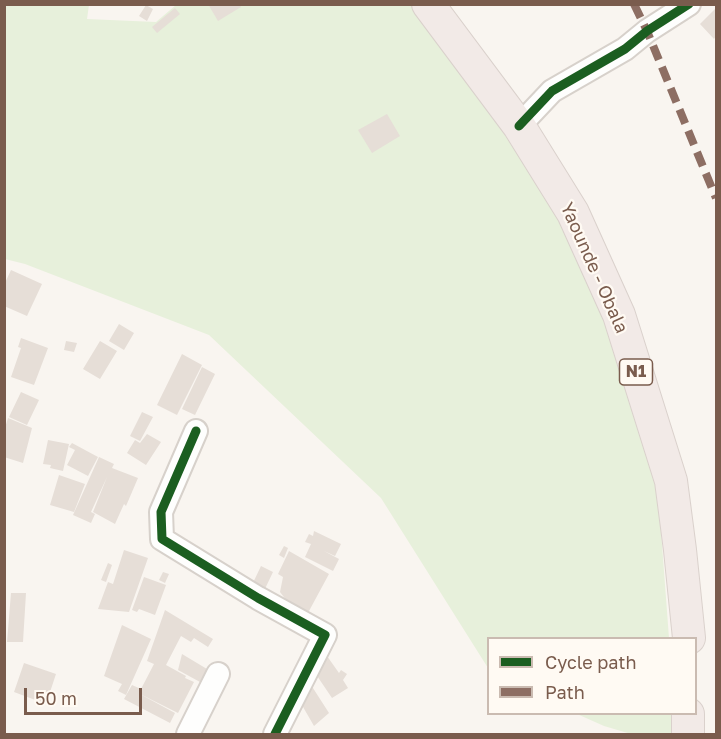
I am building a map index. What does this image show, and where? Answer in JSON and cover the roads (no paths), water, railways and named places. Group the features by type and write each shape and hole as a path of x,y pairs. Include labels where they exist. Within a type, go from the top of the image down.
{"highway":[{"name":"Yaounde - Obala","path":"428,4 519,126 573,213 619,315 671,481 689,637"},
{"path":"688,715 688,735"}],"street":[{"path":"519,126 552,91 625,49 647,31 689,4"},
{"path":"196,431 161,512 162,539 258,598 326,635 275,735"},
{"path":"188,735 218,674"}]}
